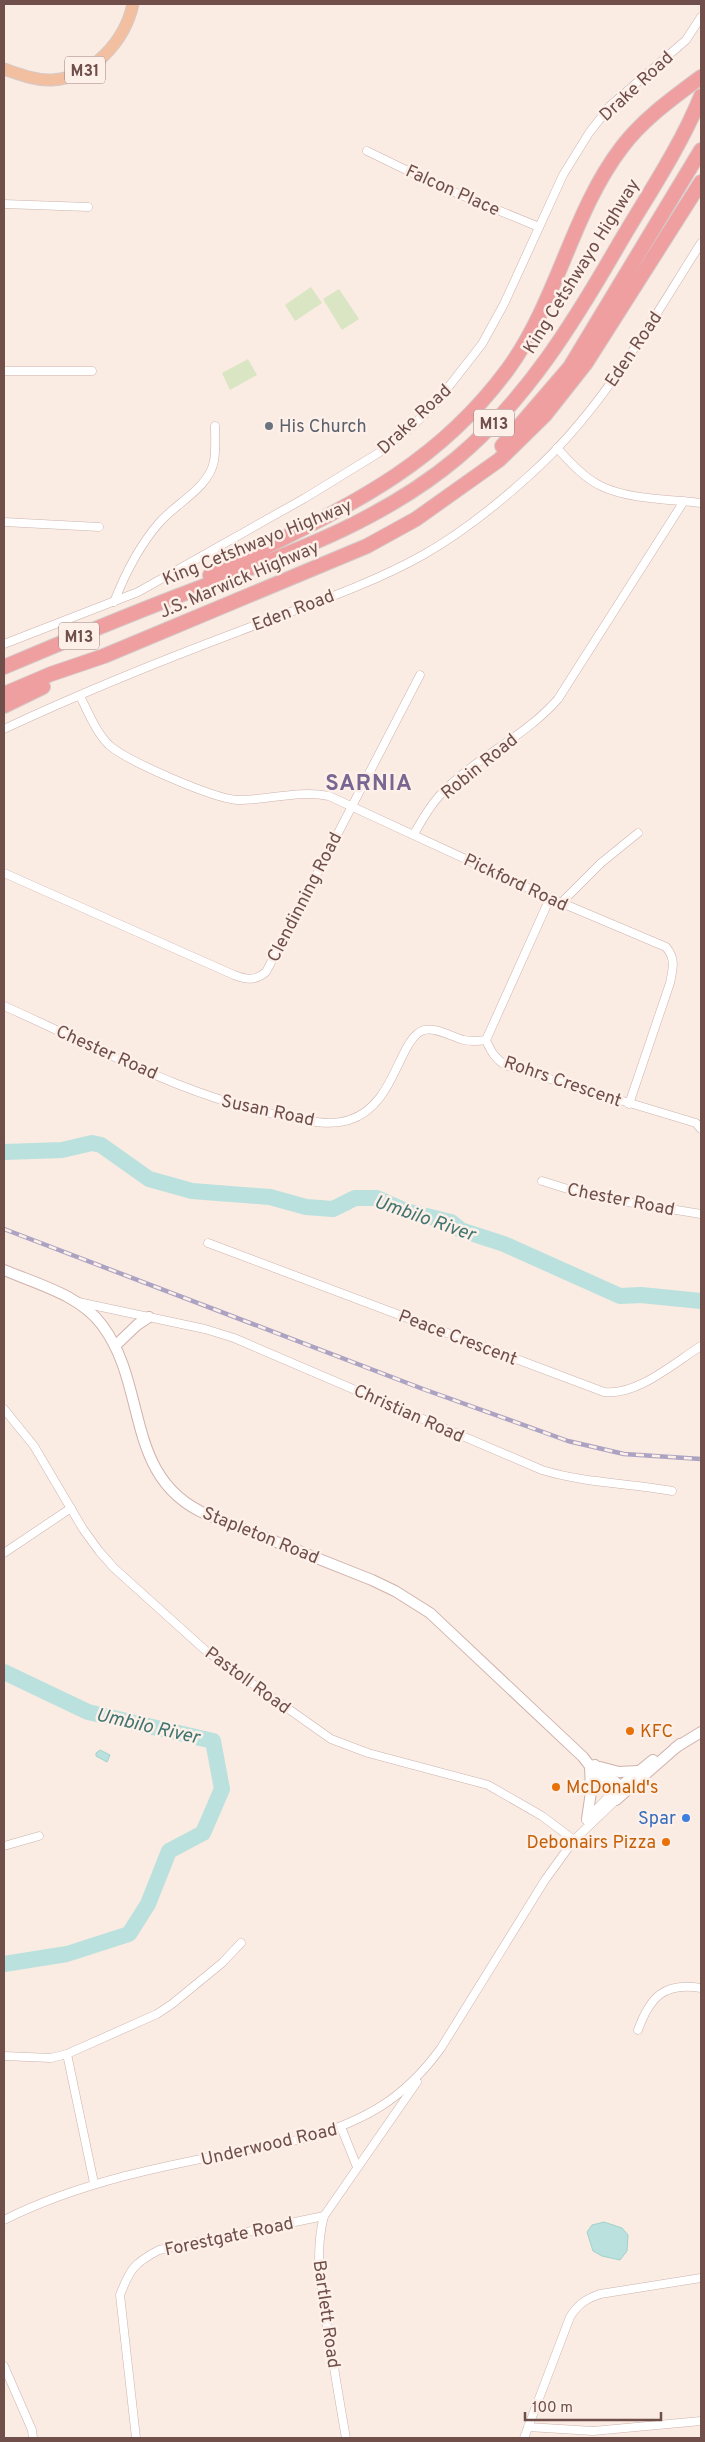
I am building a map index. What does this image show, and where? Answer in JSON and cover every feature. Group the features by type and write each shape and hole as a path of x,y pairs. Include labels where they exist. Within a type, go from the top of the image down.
{"highway":[{"path":"154,605 349,505 400,474 453,433 493,388 525,344 556,283 588,204 611,162 636,131 674,97 701,77"},
{"name":"King Cetshwayo Highway","path":"154,605 304,547 347,528 404,497 459,456 509,407 561,340 582,309 675,149 701,96"},
{"name":"M13","path":"476,474 524,423 570,367 701,150"},
{"path":"476,474 499,460 524,437 586,363 701,182"},
{"name":"J.S. Marwick Highway","path":"4,694 52,674 104,656 367,546 416,519 476,474"},
{"name":"J.S. Marwick Highway","path":"4,667 154,605"},
{"path":"4,706 104,656"}],"main road":[{"name":"M31","path":"4,69 50,80 77,74 99,61 120,35 133,4"},
{"name":"Stapleton Road","path":"4,1270 78,1302 102,1324 115,1346 149,1457 157,1474 183,1502 208,1515 372,1580 395,1591 430,1613 589,1762 623,1789"},
{"path":"115,1346 149,1317"},
{"name":"Underwood Road","path":"623,1789 638,1771 701,1732"},
{"name":"Underwood Road","path":"614,1797 680,1744"},
{"name":"Stapleton Road","path":"589,1762 614,1797"},
{"path":"587,1819 591,1792 589,1762 619,1772 638,1771"}],"street":[{"name":"Drake Road","path":"4,644 138,592 304,498 380,452 409,429 436,403 482,344 504,304 539,227 578,150 600,119 629,89 686,40 701,17"},
{"name":"Falcon Place","path":"367,151 438,185 539,227"},
{"path":"4,204 88,207"},
{"name":"Eden Road","path":"4,729 80,696 370,580 421,556 490,509 533,472 557,448 608,387 701,243"},
{"path":"4,371 92,371"},
{"path":"114,602 132,563 159,523 200,486 210,471 214,461 216,426"},
{"path":"557,448 590,479 602,486 632,494 699,503"},
{"name":"Robin Road","path":"414,834 442,792 553,705 575,675 635,575 684,501"},
{"path":"4,522 99,527"},
{"name":"Clendinning Road","path":"4,873 234,975 253,979 266,972 420,675"},
{"name":"Pickford Road","path":"80,696 103,738 120,753 210,794 236,800 322,795 351,805 561,903 656,942 672,954 674,964"},
{"path":"561,903 602,863 638,833"},
{"name":"Rohrs Crescent","path":"550,898 486,1040 498,1061 507,1066 629,1104 670,983 674,964"},
{"name":"Chester Road","path":"4,1006 98,1050 211,1098"},
{"name":"Susan Road","path":"211,1098 256,1111 313,1122 348,1121 360,1116 379,1101 416,1034 428,1030 463,1040 486,1040"},
{"path":"629,1104 696,1124 701,1129"},
{"name":"Chester Road","path":"542,1181 590,1196 701,1214"},
{"name":"Peace Crescent","path":"208,1243 604,1392 615,1394 633,1390 701,1346"},
{"name":"Christian Road","path":"78,1302 205,1329 248,1344 542,1470 576,1479 636,1484 672,1491"},
{"name":"Pastoll Road","path":"4,1409 34,1446 83,1529 114,1568 205,1650 331,1740 488,1785 528,1807 577,1838"},
{"path":"4,1553 71,1508"},
{"name":"Underwood Road","path":"4,2220 33,2205 94,2183 307,2138 341,2128 368,2116 393,2098 424,2071 442,2048 527,1907 577,1838 614,1797"},
{"name":"Underwood Road","path":"577,1838 587,1819 614,1797"},
{"path":"4,1846 39,1836"},
{"path":"4,2056 52,2058 67,2054 157,2014 222,1963 241,1943"},
{"path":"638,2030 645,2010 658,1995 680,1986 701,1988"},
{"path":"67,2054 94,2183"},
{"name":"Bartlett Road","path":"346,2438 319,2262 320,2232 324,2216 424,2071"},
{"path":"341,2128 358,2167"},
{"name":"Forestgate Road","path":"136,2438 120,2295 128,2276 140,2260 159,2250 324,2216"},
{"path":"524,2438 570,2317 578,2305 600,2294 701,2278"},
{"path":"4,2366 32,2430 33,2438"},
{"path":"528,2427 593,2431 701,2421"}],"green space":[{"path":"311,287 322,303 295,321 285,305"},
{"path":"339,289 359,319 342,330 323,299"},
{"path":"248,359 257,375 230,390 222,373"}],"water":[{"path":"100,1750 110,1755 107,1762 96,1756 96,1753"},
{"path":"604,2222 622,2228 628,2235 627,2251 620,2260 602,2256 593,2251 587,2232 592,2225"}],"waterway":[{"name":"Umbilo River","path":"4,1152 62,1150 92,1143 101,1145 149,1179 192,1191 270,1197 306,1207 333,1209 355,1198 377,1198 406,1211 451,1222 461,1230 504,1244 620,1296 641,1295 701,1301"},
{"name":"Umbilo River","path":"4,1672 88,1712 213,1741 222,1789 203,1833 169,1851 148,1904 129,1934 67,1954 4,1964"}],"railway":[{"path":"4,1229 423,1389 568,1441 624,1454 701,1459"}],"place":[{"name":"His Church","path":"269,426"},
{"name":"KFC","path":"630,1731"},
{"name":"McDonald's","path":"556,1787"},
{"name":"Spar","path":"686,1818"},
{"name":"Debonairs Pizza","path":"666,1842"}],"district":[{"name":"SARNIA","path":"369,782"}]}
